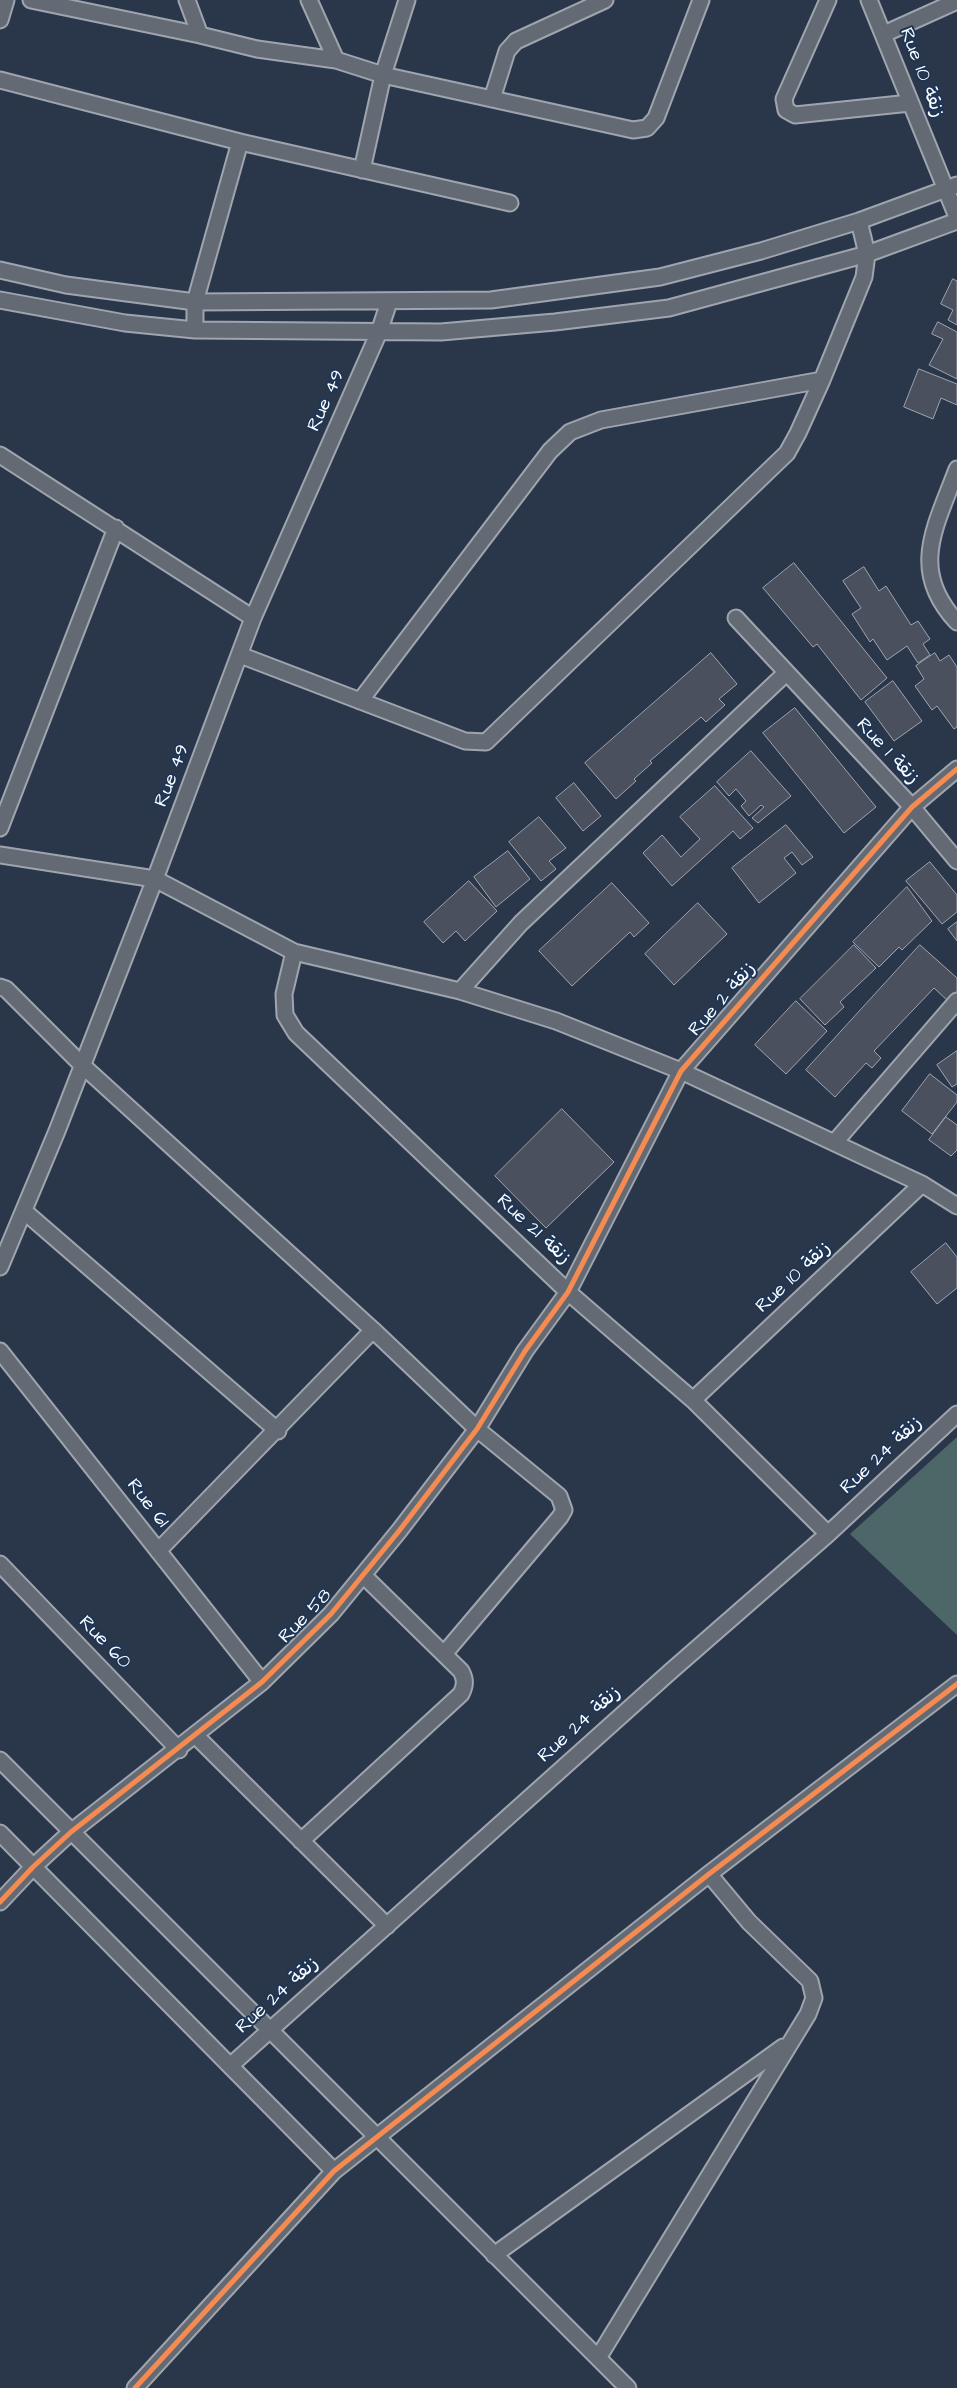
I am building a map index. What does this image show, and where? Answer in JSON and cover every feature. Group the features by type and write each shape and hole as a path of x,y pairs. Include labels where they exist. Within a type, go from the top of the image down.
{"street":[{"path":"0,20 6,0"},
{"path":"31,0 200,35 257,49 336,60 383,75 633,130 647,128 656,118 701,0"},
{"path":"187,0 200,35"},
{"path":"310,0 336,60"},
{"path":"362,170 383,75 407,0"},
{"path":"492,99 507,52 516,41 605,0"},
{"path":"828,0 784,99 786,110 794,115 910,103"},
{"name":"Rue 10 زنقة","path":"869,0 910,103 951,187 957,219"},
{"path":"884,34 957,0"},
{"path":"0,80 240,142 510,203"},
{"path":"194,330 195,302 240,142"},
{"path":"0,270 66,285 195,302 491,300 660,277 761,251 858,221 951,187"},
{"path":"0,300 125,323 194,330 450,331 555,322 669,308 867,254 957,219"},
{"path":"240,655 465,741 486,742 781,460 798,433 864,277 867,254 858,221"},
{"name":"Rue 49","path":"0,1267 24,1211 155,879 253,618 379,332 389,302"},
{"path":"360,701 550,450 570,432 601,420 822,380"},
{"path":"0,455 253,618"},
{"path":"957,469 943,506 929,557 934,590 945,609 957,622"},
{"path":"0,828 116,528"},
{"name":"Rue 1 زنقة","path":"736,618 912,807 957,861"},
{"path":"460,991 521,923 786,673"},
{"name":"Rue 2 زنقة","path":"568,1292 682,1070 912,807 957,769"},
{"path":"0,855 155,879 294,952 460,991 556,1021 682,1070 922,1184 957,1206"},
{"name":"Rue 21 زنقة","path":"294,952 284,994 285,1015 296,1033 568,1292 693,1400 828,1534"},
{"path":"0,987 6,989 82,1065 373,1330 476,1429 559,1496 564,1510 444,1654"},
{"path":"835,1142 957,1001"},
{"name":"Rue 10 زنقة","path":"693,1400 922,1184"},
{"path":"24,1211 278,1431"},
{"name":"Rue 58","path":"0,1902 33,1867 71,1832 179,1750 262,1682 331,1614 476,1429 525,1351 568,1292"},
{"path":"158,1551 278,1431 373,1330"},
{"name":"Rue 61","path":"0,1352 262,1682"},
{"name":"Rue 24 زنقة","path":"230,2066 679,1664 828,1534 957,1414"},
{"name":"Rue 60","path":"0,1564 179,1750"},
{"path":"301,1841 461,1694 464,1688 464,1676 363,1575"},
{"path":"135,2388 334,2171 709,1874 954,1692"},
{"path":"196,1736 386,1926"},
{"path":"0,1760 628,2388"},
{"path":"0,1833 334,2171"},
{"path":"598,2358 812,2006 814,1989 810,1981 749,1922 709,1874"},
{"path":"494,2255 790,2043"}],"green space":[{"path":"957,1437 957,1635 850,1534"}],"building":[{"path":"953,279 957,281 957,325 948,320 953,310 941,304"},
{"path":"938,322 957,332 957,379 929,365 943,339 932,334"},
{"path":"919,369 957,384 957,405 941,398 933,419 904,407"},
{"path":"794,563 887,678 861,700 817,644 813,647 763,588"},
{"path":"864,567 879,591 886,586 911,625 918,621 930,639 923,644 930,655 918,663 907,646 887,660 873,639 870,642 852,614 861,608 843,581"},
{"path":"711,653 737,684 719,699 725,705 706,722 701,717 650,761 652,763 634,779 636,781 616,799 585,763"},
{"path":"935,653 940,661 949,655 957,667 957,727 954,729 937,706 932,710 915,686 924,679 916,666"},
{"path":"893,681 922,721 894,741 865,702"},
{"path":"795,708 876,807 844,833 763,733"},
{"path":"751,751 791,796 758,823 752,818 764,807 761,805 749,816 741,806 746,801 736,789 729,796 717,782"},
{"path":"574,783 601,816 583,831 556,798"},
{"path":"715,786 753,828 740,839 733,831 672,886 643,853 662,835 681,857 700,839 680,817"},
{"path":"539,817 566,848 549,861 556,869 541,881 509,842"},
{"path":"786,825 813,857 802,865 792,852 784,858 796,873 759,903 732,868"},
{"path":"508,851 530,879 496,907 474,877"},
{"path":"930,862 957,895 957,912 942,924 906,881"},
{"path":"469,881 497,911 465,941 456,931 443,943 424,922"},
{"path":"612,883 649,923 634,937 630,932 572,986 539,951"},
{"path":"907,887 932,921 902,950 899,947 879,967 853,942"},
{"path":"698,903 727,934 674,985 645,954"},
{"path":"957,922 957,941 948,929"},
{"path":"854,945 876,968 840,1002 844,1007 825,1025 800,999"},
{"path":"920,945 957,978 957,992 949,1002 934,988 874,1051 881,1058 872,1068 866,1063 835,1097 806,1070"},
{"path":"796,1001 827,1031 786,1074 755,1045"},
{"path":"957,1051 957,1084 952,1087 937,1065"},
{"path":"930,1074 957,1095 957,1102 932,1134 902,1111"},
{"path":"562,1109 614,1162 546,1228 495,1176"},
{"path":"946,1117 957,1125 957,1150 951,1156 929,1140"},
{"path":"946,1243 957,1257 957,1288 937,1304 911,1272"}],"cycle path":[{"path":"0,1902 33,1867 71,1832 262,1682 331,1614 399,1531 477,1429 525,1351 568,1292 681,1071 912,807 957,769"},
{"path":"135,2388 334,2171 709,1874 957,1684"}]}
